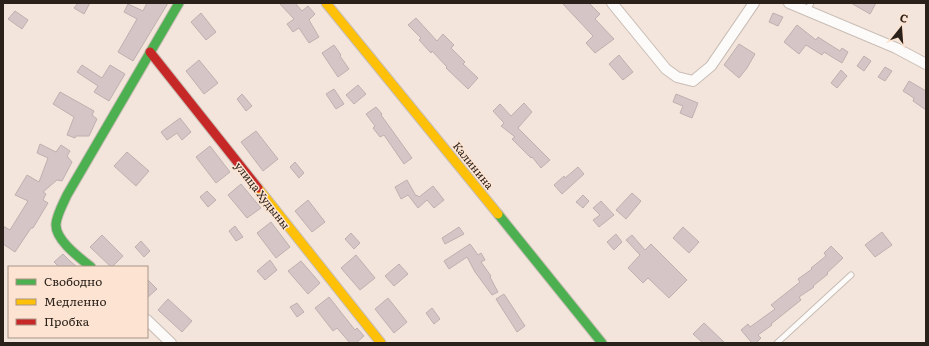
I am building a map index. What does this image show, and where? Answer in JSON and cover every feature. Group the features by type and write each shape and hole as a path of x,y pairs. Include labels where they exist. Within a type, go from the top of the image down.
{"street":[{"path":"90,266 61,239 56,228 58,218 67,195 179,3"},
{"name":"Калинина","path":"326,3 602,343"},
{"path":"612,3 666,69 677,77 692,81 711,66 754,3"},
{"path":"789,3 809,7 896,48 926,64"},
{"name":"улица Худыны","path":"150,52 376,341"},
{"path":"148,321 171,343"}],"lane":[{"path":"777,343 851,275"}],"building":[{"path":"78,3 90,3 84,14 74,8"},
{"path":"147,3 168,3 133,61 118,52 137,19 124,12 128,4 143,11"},
{"path":"279,3 295,3 302,11 308,6 315,14 309,20 319,37 309,43 299,28 293,32 287,24 294,19"},
{"path":"562,3 589,3 600,14 595,19 614,39 595,53 586,43 593,36"},
{"path":"851,3 876,3 870,14"},
{"path":"15,11 28,20 22,29 8,19"},
{"path":"201,13 216,32 206,40 191,22"},
{"path":"773,13 783,17 778,26 769,22"},
{"path":"416,18 437,41 443,34 454,45 451,48 465,62 463,64 478,78 468,89 446,68 447,67 432,51 431,53 419,40 421,38 408,25"},
{"path":"797,25 816,40 818,37 840,51 842,48 848,52 842,63 824,52 822,55 806,45 799,54 784,42"},
{"path":"739,44 755,54 739,78 724,65"},
{"path":"334,45 349,69 338,77 322,53"},
{"path":"619,55 633,72 623,80 609,64"},
{"path":"864,56 871,61 864,71 857,66"},
{"path":"199,60 218,83 204,94 186,71"},
{"path":"82,65 102,78 110,65 125,74 109,101 94,92 98,86 77,72"},
{"path":"885,67 892,71 885,81 878,77"},
{"path":"841,70 847,76 837,88 831,83"},
{"path":"909,81 926,91 926,110 913,101 914,98 903,91"},
{"path":"358,85 366,94 354,104 346,95"},
{"path":"334,89 344,104 336,109 326,94"},
{"path":"60,92 94,111 92,115 97,119 89,136 76,136 75,138 67,135 74,117 53,104"},
{"path":"242,94 252,106 246,111 237,99"},
{"path":"676,94 698,103 692,118 680,113 683,106 673,102"},
{"path":"524,103 532,112 518,128 550,160 541,168 532,157 531,158 512,139 515,137 501,126 504,123 493,111 500,104 511,116"},
{"path":"376,107 412,158 404,164 384,135 380,137 373,128 375,126 366,114"},
{"path":"180,118 191,132 182,140 177,133 167,140 161,132"},
{"path":"256,131 278,159 263,171 241,142"},
{"path":"40,144 56,152 61,145 70,151 67,156 72,162 62,181 57,180 43,192 46,194 43,200 48,203 33,228 31,228 15,252 3,244 3,226 10,230 28,201 15,195 27,175 39,182 48,158 37,153"},
{"path":"210,146 230,172 216,183 196,157"},
{"path":"127,152 149,171 136,186 114,166"},
{"path":"295,162 304,173 299,178 290,167"},
{"path":"578,167 584,174 562,194 554,185"},
{"path":"407,180 416,196 417,195 419,197 433,186 444,200 434,208 427,200 418,208 408,195 401,199 395,187"},
{"path":"241,184 261,208 247,218 228,195"},
{"path":"207,191 216,200 208,207 200,197"},
{"path":"632,193 641,201 626,219 616,210"},
{"path":"583,195 589,201 583,208 576,202"},
{"path":"308,200 325,222 312,232 295,211"},
{"path":"601,201 614,215 599,227 593,220 600,215 593,208"},
{"path":"271,222 290,247 276,258 257,233"},
{"path":"235,226 243,237 236,241 229,231"},
{"path":"459,227 464,234 445,244 442,238"},
{"path":"683,227 699,242 689,253 673,238"},
{"path":"882,232 892,245 875,257 865,245"},
{"path":"351,233 360,243 354,249 345,239"},
{"path":"616,234 622,242 614,250 607,242"},
{"path":"102,235 123,256 113,266 110,266 90,247"},
{"path":"632,235 645,250 651,244 687,280 669,298 648,278 643,283 628,268 640,255 626,240"},
{"path":"141,241 150,251 144,257 135,247"},
{"path":"470,244 478,255 481,253 485,260 481,262 491,276 490,277 498,292 492,295 475,272 467,257 449,269 444,261"},
{"path":"831,246 843,258 827,273 828,274 813,286 814,287 799,297 801,300 758,335 761,338 756,343 752,343 741,330 748,324 750,327 775,309 771,305 800,282 798,279 826,256 824,253"},
{"path":"63,254 76,266 58,266 54,262"},
{"path":"356,255 375,278 360,290 341,268"},
{"path":"270,260 277,270 265,280 257,271"},
{"path":"301,261 320,283 308,294 288,271"},
{"path":"399,264 408,274 394,286 385,276"},
{"path":"148,280 157,289 148,297"},
{"path":"504,294 525,326 517,332 496,299"},
{"path":"329,297 355,330 357,328 364,336 356,343 350,343 337,328 333,331 315,308"},
{"path":"388,298 407,322 394,333 375,309"},
{"path":"168,299 192,321 182,332 158,310"},
{"path":"297,303 304,312 297,317 290,307"},
{"path":"432,308 440,319 434,324 426,313"},
{"path":"704,323 725,343 703,343 693,334"}],"traffic: fast":[{"path":"90,266 69,248 60,236 56,224 60,209 179,3"},
{"path":"498,214 602,343"}],"traffic: slow":[{"path":"326,3 498,214"},
{"path":"258,188 381,343"}],"traffic: jam":[{"path":"150,52 258,188"}]}
